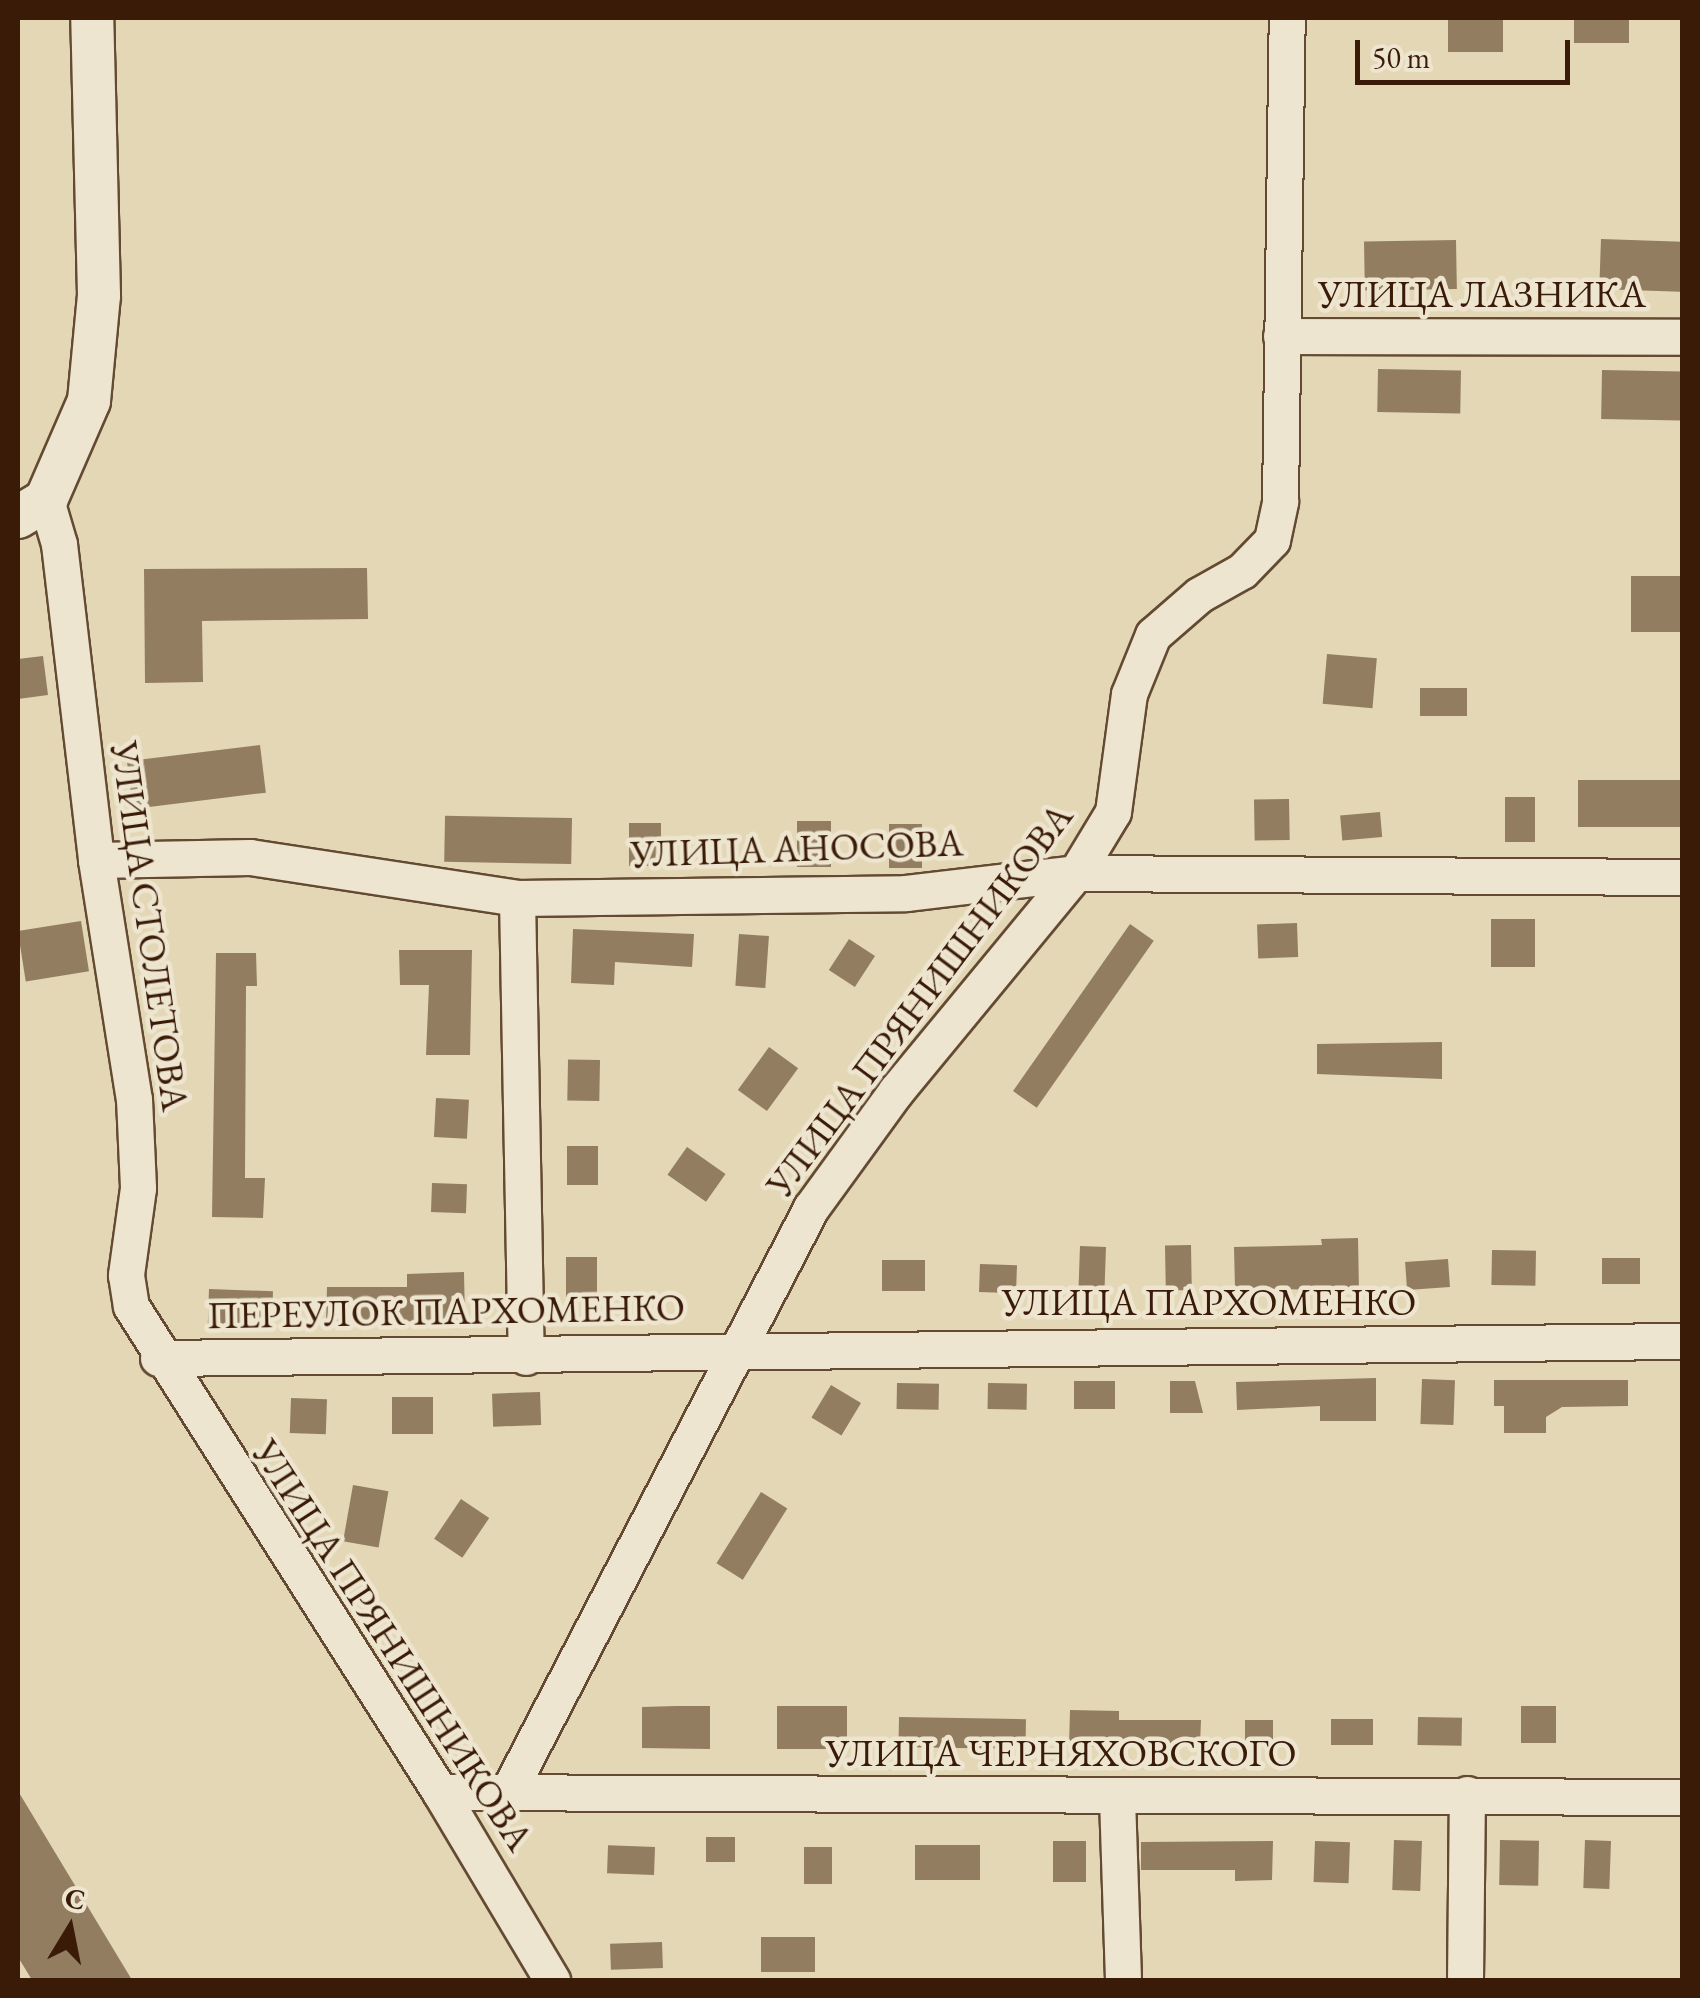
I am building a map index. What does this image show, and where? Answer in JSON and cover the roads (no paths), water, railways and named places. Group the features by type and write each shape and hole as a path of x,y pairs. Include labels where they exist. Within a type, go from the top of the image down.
{"street":[{"path":"32,508 89,401 99,295 92,18"},
{"name":"УЛИЦА ПРЯНИШНИКОВА","path":"508,1792 811,1208 896,1091 1076,873 1113,812 1130,694 1153,635 1198,595 1242,571 1272,540 1280,502 1287,18"},
{"name":"УЛИЦА ЛАЗНИКА","path":"1281,336 1682,337"},
{"name":"УЛИЦА СТОЛЕТОВА","path":"32,508 59,544 96,860 134,1100 138,1188 126,1275 131,1306 158,1358"},
{"name":"УЛИЦА АНОСОВА","path":"96,860 250,857 517,898 906,893 1076,873 1682,877"},
{"path":"517,898 526,1357"},
{"name":"УЛИЦА ПАРХОМЕНКО","path":"736,1348 1682,1341"},
{"name":"ПЕРЕУЛОК ПАРХОМЕНКО","path":"158,1358 526,1357 736,1348"},
{"name":"УЛИЦА ПРЯНИШНИКОВА","path":"158,1358 440,1792 552,1980"},
{"name":"УЛИЦА ЧЕРНЯХОВСКОГО","path":"440,1792 1118,1798 1466,1794 1682,1797"},
{"path":"1465,1980 1466,1794"},
{"path":"1118,1798 1123,1980"}]}
